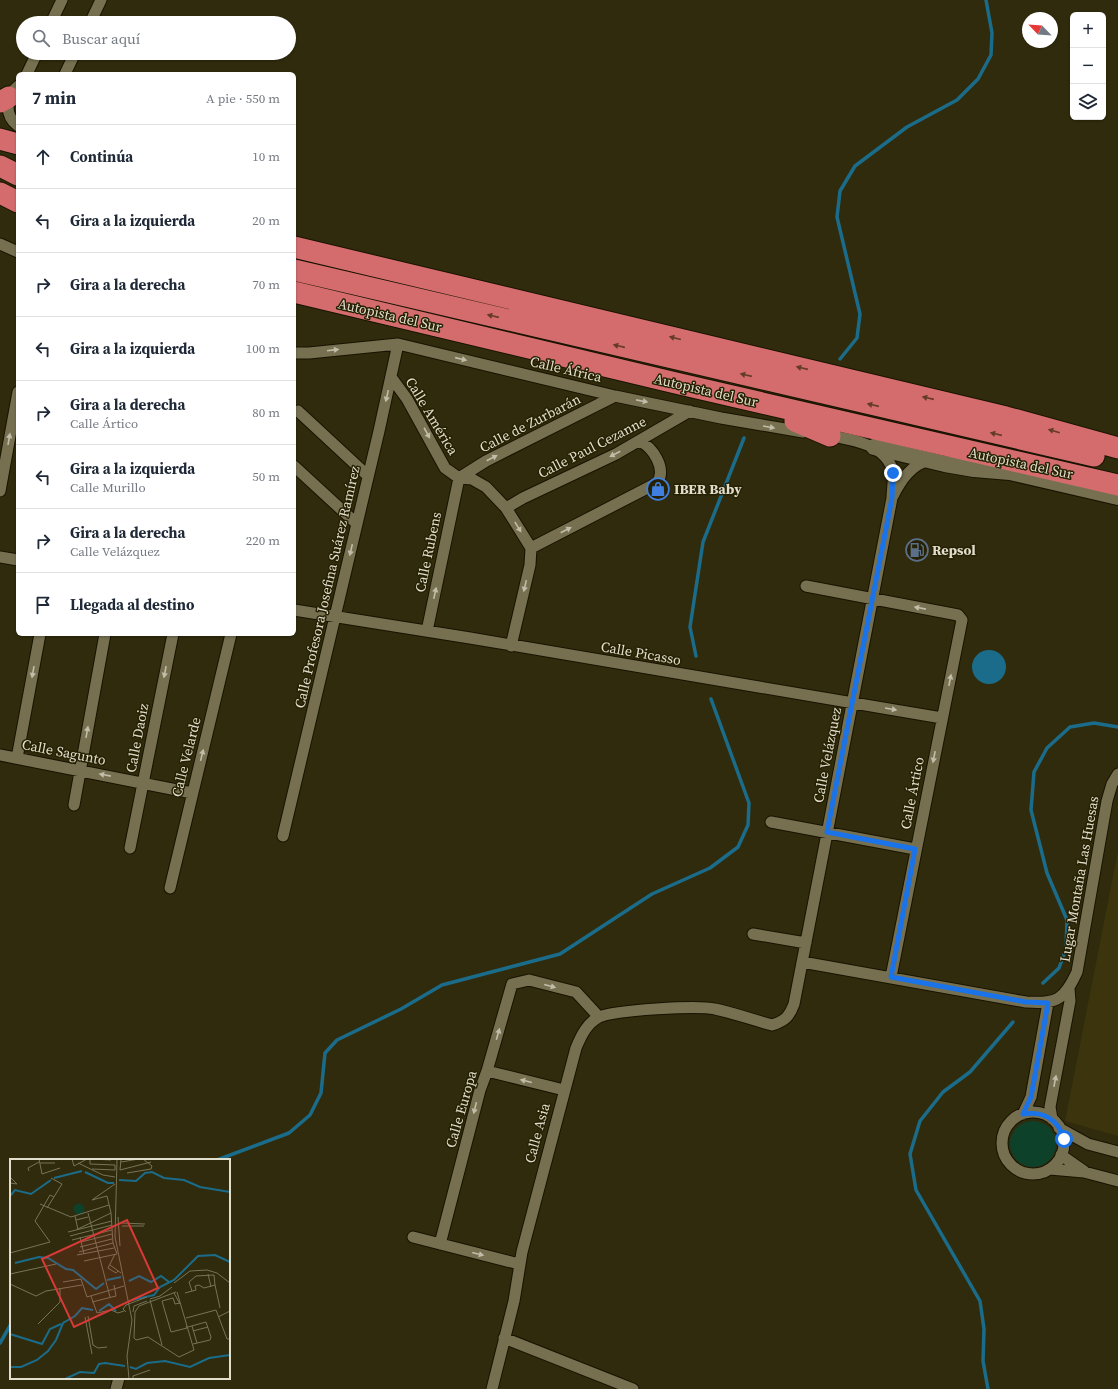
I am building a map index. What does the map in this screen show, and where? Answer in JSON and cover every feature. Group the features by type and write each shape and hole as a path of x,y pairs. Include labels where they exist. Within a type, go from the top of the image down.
{"highway":[{"path":"0,139 16,143"},
{"path":"0,166 16,174"},
{"path":"0,193 16,201"},
{"path":"296,248 1006,417 1090,448 1118,448"},
{"name":"Autopista del Sur","path":"296,270 1090,448 1118,462"},
{"name":"Autopista del Sur","path":"296,292 1085,483 1118,485"},
{"path":"680,384 721,400 792,420 1010,472"},
{"path":"792,420 830,436"}],"street":[{"path":"54,16 62,0"},
{"path":"93,16 101,0"},
{"path":"28,72 34,60"},
{"path":"66,72 72,60"},
{"path":"12,92 8,112 11,120 16,124"},
{"path":"0,244 16,251"},
{"name":"Calle África","path":"296,355 398,344 615,396 771,427 830,436 874,447"},
{"name":"Calle Profesora Josefina Suárez Ramírez","path":"283,836 398,344"},
{"name":"Calle América","path":"391,377 407,399 445,468 459,478 472,479 486,487 506,508 531,548"},
{"name":"Calle de Zurbarán","path":"459,478 486,460 615,396"},
{"path":"0,491 16,403"},
{"path":"298,411 368,476"},
{"name":"Calle Paul Cezanne","path":"506,508 523,498 616,454 690,411"},
{"path":"653,452 656,437 661,428"},
{"path":"511,646 530,565 531,548 657,483 661,477 661,469 653,452 648,445 639,441"},
{"path":"874,447 974,469 1010,472 1085,483 1118,497"},
{"name":"Calle Velázquez","path":"599,1017 614,1013 700,1007 715,1009 772,1025 789,1017 794,1004 892,498 893,473 888,460 874,447"},
{"name":"Calle Velázquez","path":"892,498 899,484 910,471 920,463 929,460"},
{"path":"296,468 357,524"},
{"name":"Calle Rubens","path":"427,631 459,478"},
{"path":"0,557 16,560"},
{"path":"806,586 872,598"},
{"name":"Calle Ártico","path":"872,598 958,615 962,620 915,849 894,978"},
{"name":"Calle Picasso","path":"296,610 942,718"},
{"path":"17,758 40,636"},
{"path":"74,804 105,636"},
{"name":"Calle Daoiz","path":"130,848 173,636"},
{"name":"Calle Velarde","path":"170,888 231,636"},
{"name":"Calle Sagunto","path":"0,755 192,793"},
{"name":"Lugar Montaña Las Huesas","path":"1052,1119 1050,1107 1070,1000 1069,989 1077,972 1108,801 1112,784 1118,774"},
{"path":"771,822 915,849"},
{"path":"753,934 806,943"},
{"path":"802,962 1026,1002 1048,1003 1069,989"},
{"name":"Calle Europa","path":"440,1244 480,1090 487,1071 512,984 529,980 576,992 599,1017"},
{"path":"1023,1114 1031,1097 1048,1003"},
{"name":"Calle Asia","path":"492,1389 514,1301 519,1264 564,1090 581,1036 587,1026 599,1017"},
{"path":"487,1071 564,1090"},
{"path":"1118,1152 1088,1144 1060,1128 1052,1119 1043,1114 1033,1112 1023,1114 1013,1119 1006,1127 1002,1138 1002,1149 1006,1159 1013,1168 1022,1173 1032,1175 1050,1169 1084,1172 1118,1181"},
{"path":"1050,1169 1062,1152 1064,1139 1060,1128"},
{"path":"1062,1152 1088,1144"},
{"path":"1062,1152 1084,1172"},
{"path":"413,1237 519,1264"},
{"path":"504,1338 633,1389"},
{"path":"116,1389 119,1379"}],"shaded area":[{"path":"1118,851 1118,1136 1065,1121"}],"green space":[{"path":"1029,1121 1037,1121 1046,1125 1052,1131 1056,1144 1052,1157 1046,1163 1037,1167 1029,1167 1020,1163 1014,1157 1010,1148 1010,1140 1014,1131 1020,1125"}],"water":[{"path":"989,650 1001,655 1006,667 1001,679 989,684 977,679 972,667 977,655"}],"waterway":[{"path":"840,359 857,338 860,314 837,217 840,191 855,166 907,127 957,100 978,79 991,55 992,33 986,0"},
{"path":"696,656 690,627 703,542 744,438"},
{"path":"220,1159 289,1133 310,1115 321,1093 325,1053 337,1040 401,1009 442,985 560,954 652,894 710,868 738,847 748,825 749,803 711,699"},
{"path":"1043,983 1059,968 1066,949 1067,920 1047,873 1031,810 1034,772 1047,748 1070,727 1094,723 1118,727"},
{"path":"988,1389 983,1361 984,1329 980,1301 916,1190 910,1154 920,1121 943,1092 970,1072 1013,1022"},
{"path":"0,1343 10,1326"}],"place":[{"name":"IBER Baby","path":"658,489"},
{"name":"Repsol","path":"917,550"}],"route":[{"path":"893,473 892,498 827,832 915,849 891,977 1026,1002 1048,1003 1031,1097 1023,1114 1033,1112 1043,1114 1052,1119 1058,1125 1064,1139"}]}
